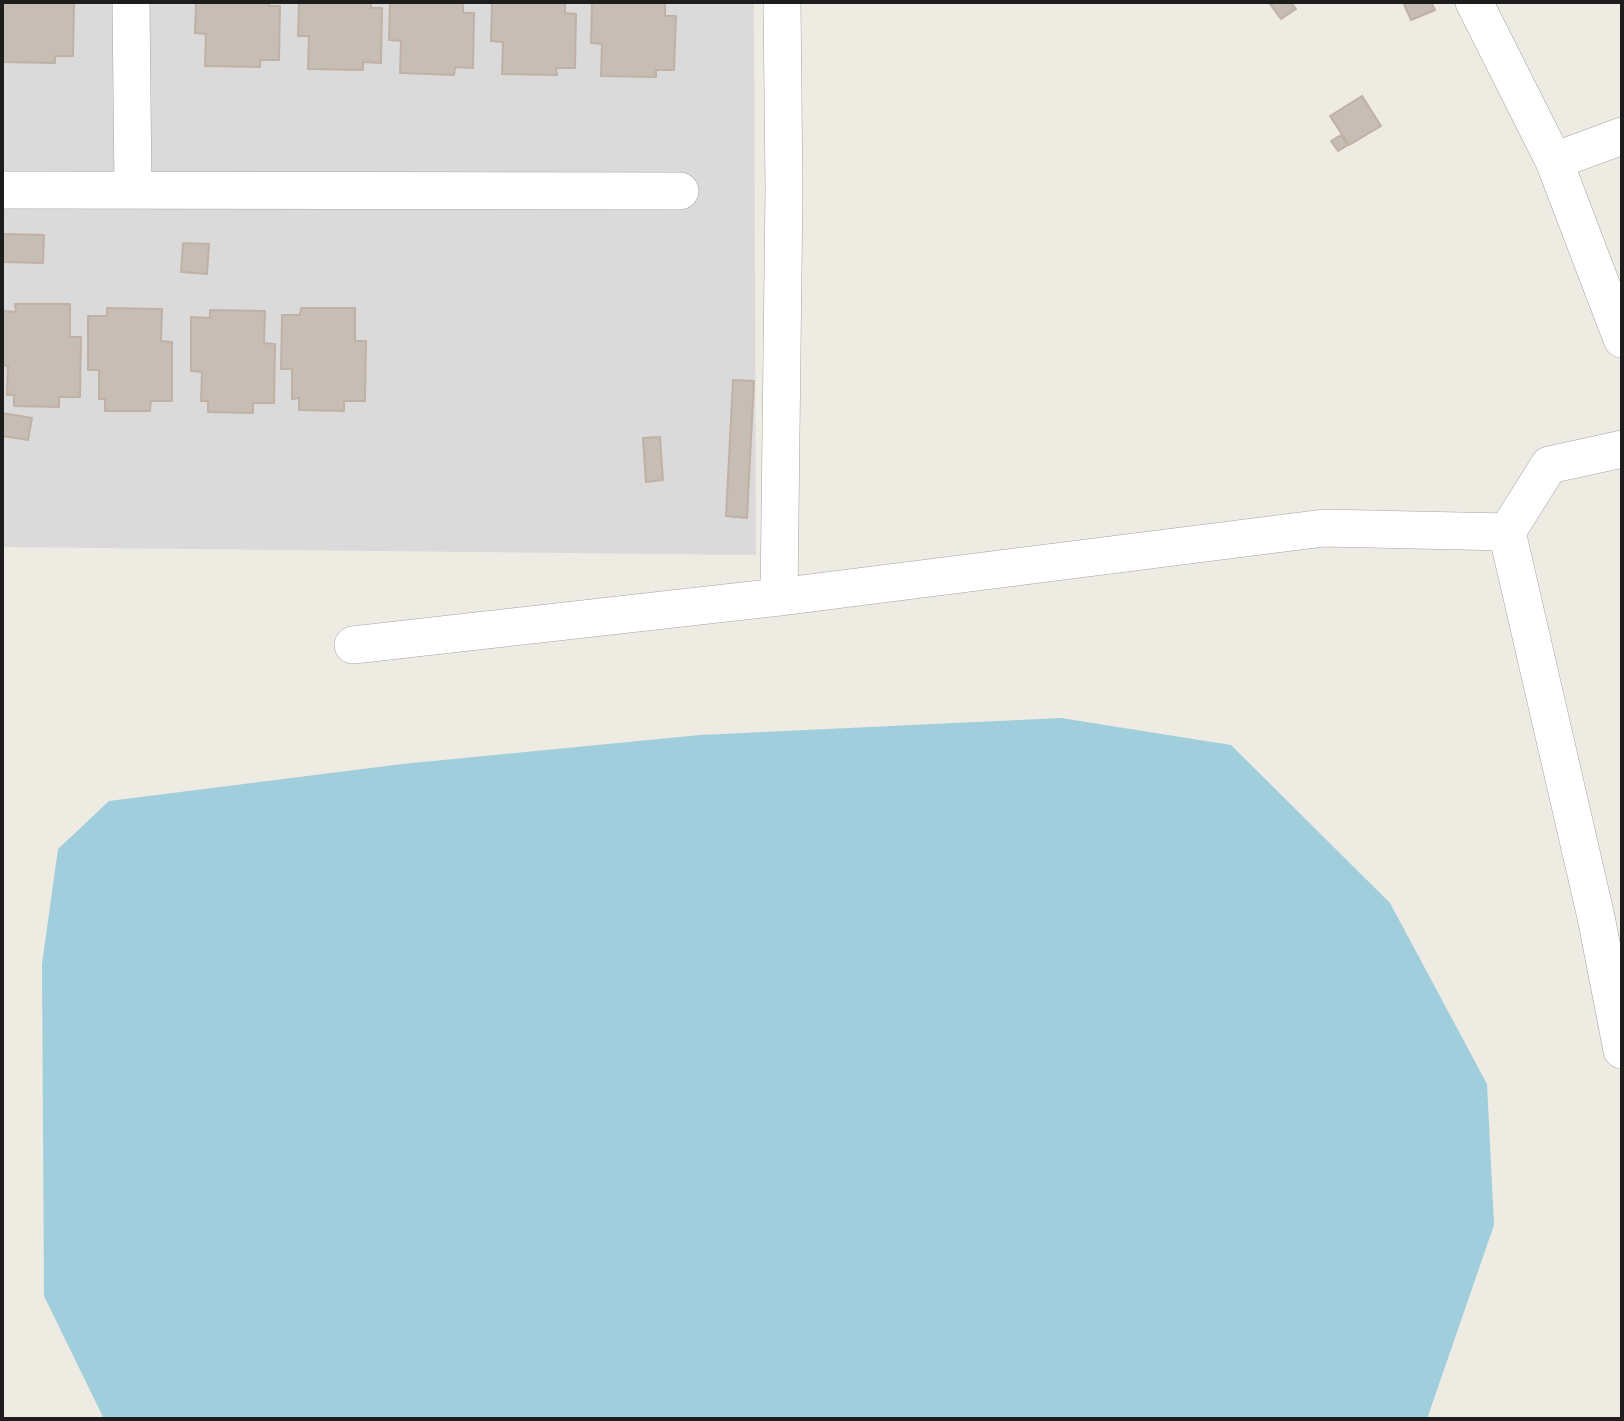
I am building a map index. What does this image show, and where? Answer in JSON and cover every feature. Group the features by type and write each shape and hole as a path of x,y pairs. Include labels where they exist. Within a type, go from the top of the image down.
{"street":[{"path":"131,2 133,190"},
{"path":"779,597 784,188 782,2"},
{"path":"1474,2 1554,161 1622,339"},
{"path":"1554,161 1622,136"},
{"path":"2,190 680,191"},
{"path":"1622,449 1549,465 1507,532 1596,917 1622,1050"},
{"path":"353,645 779,597 1324,528 1507,532"}],"shaded area":[{"path":"2,2 754,2 756,555 2,547"}],"water":[{"path":"1061,718 1231,745 1390,903 1487,1084 1494,1225 1427,1419 104,1419 44,1296 42,964 58,849 109,801 402,764 700,735"}],"building":[{"path":"2,2 74,2 73,56 55,56 55,63 2,62"},
{"path":"196,2 269,2 269,6 280,6 279,60 260,60 260,67 205,66 206,34 195,33"},
{"path":"299,2 371,2 371,8 382,8 381,63 363,62 363,70 308,69 309,36 298,36"},
{"path":"390,2 463,2 463,13 474,13 473,68 455,67 454,75 400,73 401,41 389,40"},
{"path":"492,2 565,2 565,13 576,14 575,68 556,68 557,75 502,74 503,42 491,41"},
{"path":"592,2 665,2 665,16 676,16 674,70 656,70 656,77 601,76 602,44 591,43"},
{"path":"1291,2 1296,9 1281,19 1270,4"},
{"path":"1403,2 1431,2 1435,10 1411,20"},
{"path":"1362,96 1381,126 1349,145 1330,116"},
{"path":"1341,135 1348,145 1338,151 1331,141"},
{"path":"2,234 44,235 43,263 2,262"},
{"path":"183,243 209,244 207,274 181,272"},
{"path":"15,304 70,304 70,337 81,337 80,397 59,397 59,407 14,406 14,395 7,395 8,366 2,365 2,311 16,312"},
{"path":"107,308 162,309 161,341 172,342 172,401 151,401 150,411 105,411 105,399 99,399 99,370 88,370 88,316 107,316"},
{"path":"301,308 355,308 355,341 366,341 365,401 344,401 344,411 299,410 299,398 292,399 292,369 281,369 282,315 300,315"},
{"path":"210,310 265,311 264,343 275,344 274,403 253,403 253,413 208,412 208,401 201,401 202,372 191,371 191,317 210,318"},
{"path":"733,380 754,381 747,518 726,516"},
{"path":"2,413 32,418 28,440 2,436"},
{"path":"660,437 663,480 646,482 643,438"}]}
